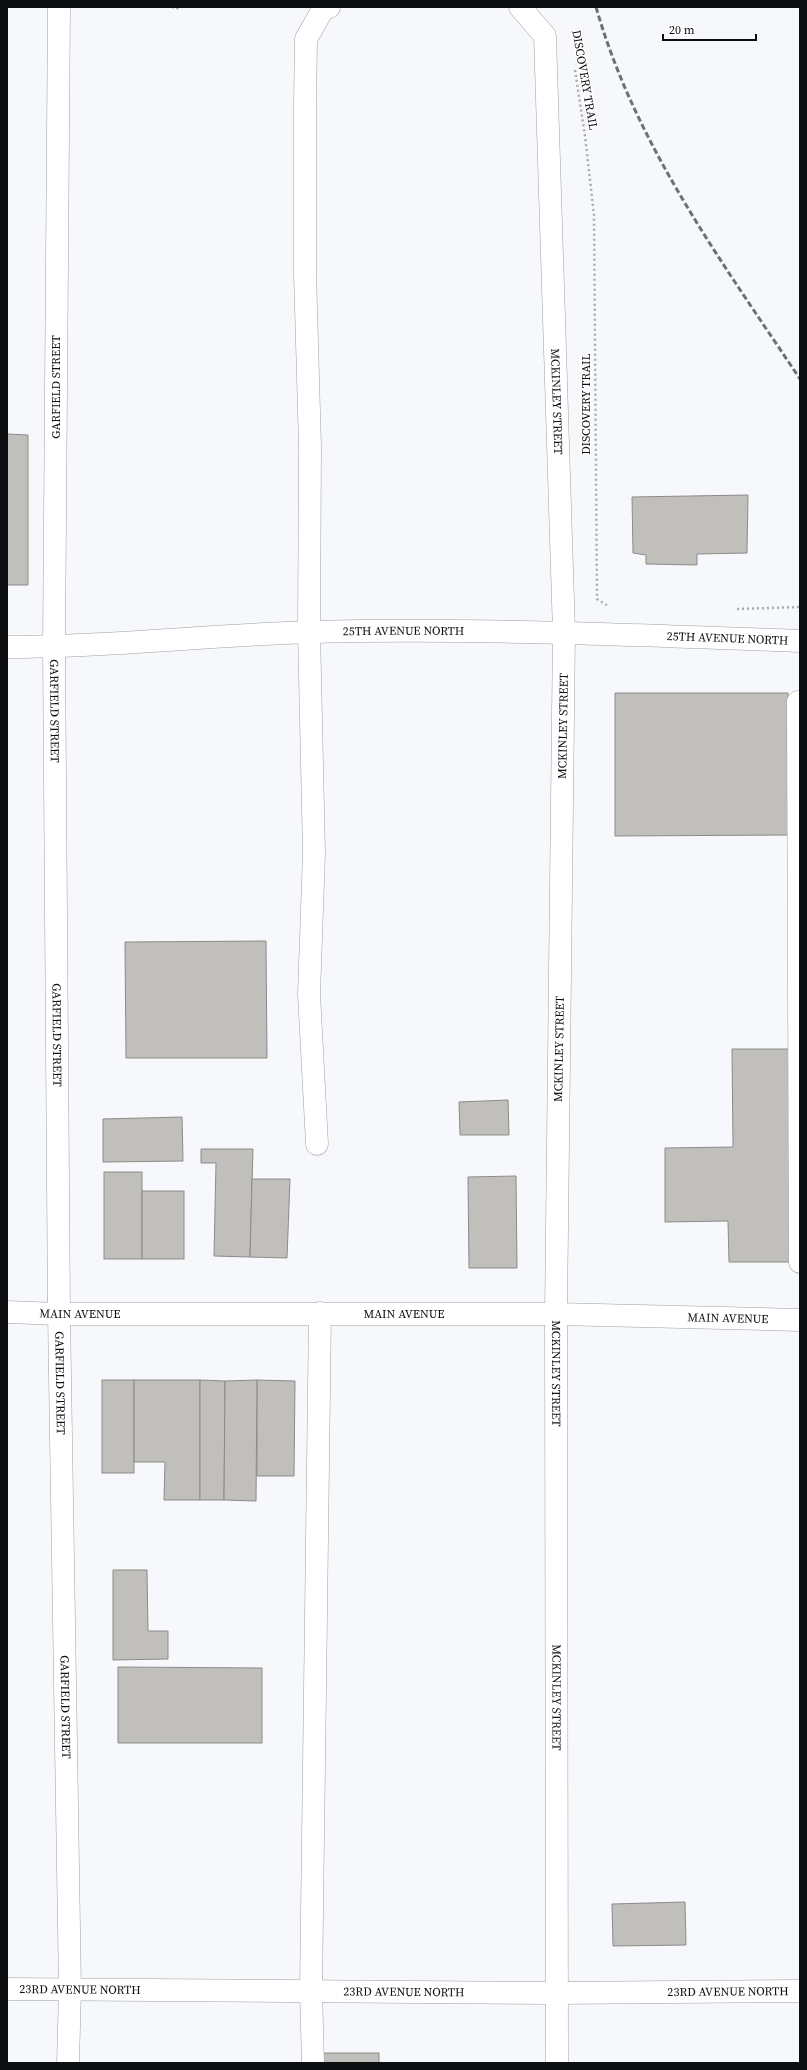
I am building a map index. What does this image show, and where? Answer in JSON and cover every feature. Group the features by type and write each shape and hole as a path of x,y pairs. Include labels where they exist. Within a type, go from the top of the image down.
{"street":[{"name":"GARFIELD STREET","path":"59,7 54,647 59,1314 70,1990 68,2063"},
{"path":"317,1144 309,994 314,853 309,632 310,447 305,273 306,39 323,9 329,7"},
{"name":"MCKINLEY STREET","path":"520,7 545,36 564,632 556,1314 557,2063"},
{"name":"25TH AVENUE NORTH","path":"7,647 54,647 309,632 564,632 800,641"},
{"path":"798,702 800,1262"},
{"name":"MAIN AVENUE","path":"7,1312 59,1314 556,1314 800,1320"},
{"path":"313,2063 311,1990 320,1313"},
{"name":"23RD AVENUE NORTH","path":"7,1989 311,1990 557,1993 800,1991"}],"path":[{"path":"172,7 176,9 180,7"},
{"name":"DISCOVERY TRAIL","path":"574,62 586,136 594,214 597,599 611,608"},
{"path":"733,609 800,607"}],"building":[{"path":"7,434 28,435 28,585 7,585"},
{"path":"748,495 747,553 697,554 697,565 646,564 646,555 633,553 632,497"},
{"path":"615,693 788,693 789,835 615,836"},
{"path":"266,941 267,1058 126,1058 125,942"},
{"path":"732,1049 790,1049 791,1262 729,1262 728,1221 665,1222 665,1148 733,1147"},
{"path":"508,1100 509,1135 460,1135 459,1102"},
{"path":"182,1117 183,1161 103,1162 103,1119"},
{"path":"201,1149 253,1149 250,1257 214,1256 216,1163 201,1163"},
{"path":"104,1172 142,1172 142,1259 104,1259"},
{"path":"516,1176 517,1268 469,1268 468,1177"},
{"path":"252,1179 290,1179 287,1258 250,1257"},
{"path":"142,1191 184,1191 184,1259 142,1259"},
{"path":"102,1380 134,1380 134,1473 102,1473"},
{"path":"134,1380 200,1380 200,1500 164,1500 165,1462 134,1462"},
{"path":"200,1380 225,1381 224,1500 200,1500"},
{"path":"257,1380 295,1381 294,1476 257,1476"},
{"path":"257,1380 256,1501 224,1500 225,1381"},
{"path":"113,1570 147,1570 148,1631 168,1631 168,1659 113,1660"},
{"path":"118,1667 262,1668 262,1743 118,1743"},
{"path":"685,1902 686,1945 613,1946 612,1904"},
{"path":"318,2053 379,2053 379,2063 318,2063"}],"railway":[{"path":"596,7 613,58 633,106 657,154 711,246 800,379"}]}
